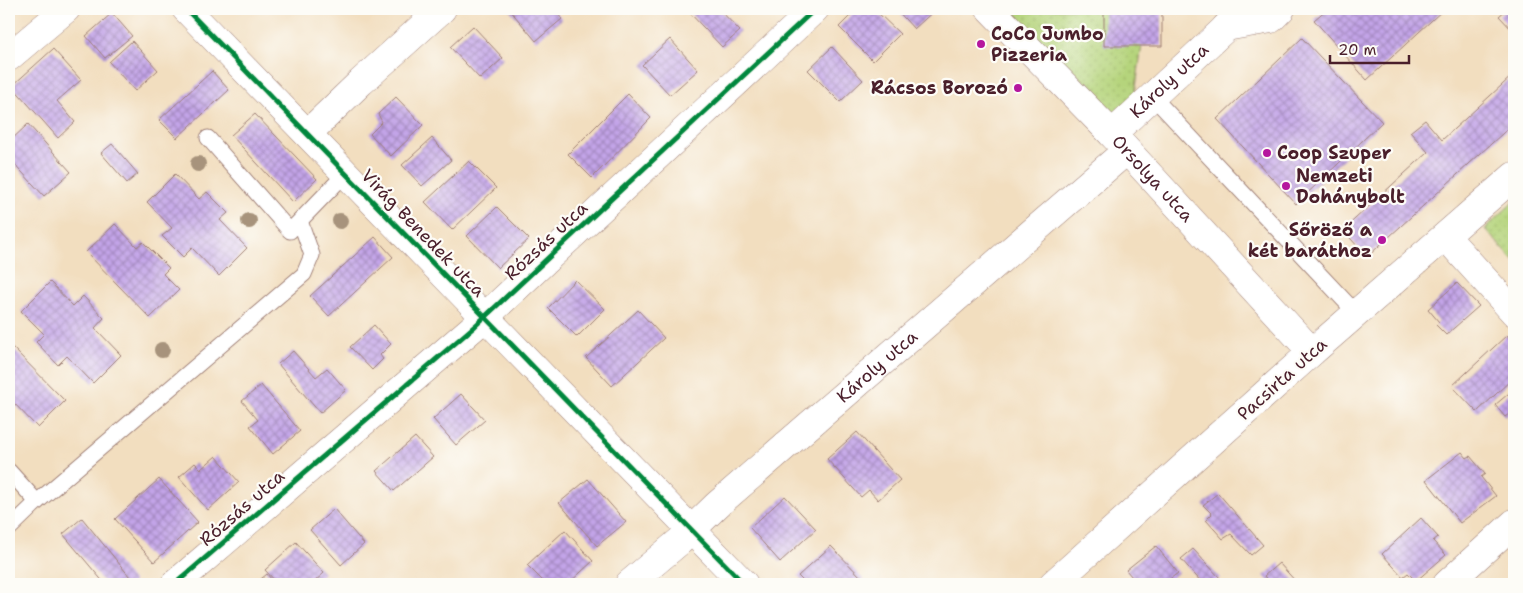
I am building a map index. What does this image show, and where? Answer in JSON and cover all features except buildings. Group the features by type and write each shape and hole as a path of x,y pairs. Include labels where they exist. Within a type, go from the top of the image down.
{"street":[{"path":"9,57 66,9"},
{"name":"Virág Benedek utca","path":"186,9 744,584"},
{"path":"308,133 442,9"},
{"name":"Rózsás utca","path":"175,584 486,317 815,9"},
{"name":"Orsolya utca","path":"990,9 1119,143 1312,352"},
{"name":"Károly utca","path":"629,584 1119,143 1153,96 1246,9"},
{"path":"1226,27 1271,18 1281,9"},
{"name":"Pacsirta utca","path":"1053,584 1312,352 1358,314 1514,176"},
{"path":"1446,237 1514,312"},
{"path":"1446,584 1514,523"}],"lane":[{"path":"1153,96 1358,314"},
{"path":"208,138 290,231 346,173"},
{"path":"9,529 37,502 304,274 312,255 300,221"},
{"path":"9,470 37,502"}],"green space":[{"path":"991,9 1147,9 1132,116 1112,134"},
{"path":"1514,201 1514,261 1485,229"}],"cycle path":[{"path":"186,9 744,584"},
{"path":"175,584 475,326 815,9"}],"place":[{"name":"CoCo Jumbo Pizzeria","path":"981,44"},
{"name":"Rácsos Borozó","path":"1018,88"},
{"name":"Coop Szuper","path":"1267,153"},
{"name":"Nemzeti Dohánybolt","path":"1286,186"},
{"name":"Sőröző a két baráthoz","path":"1382,240"}]}
